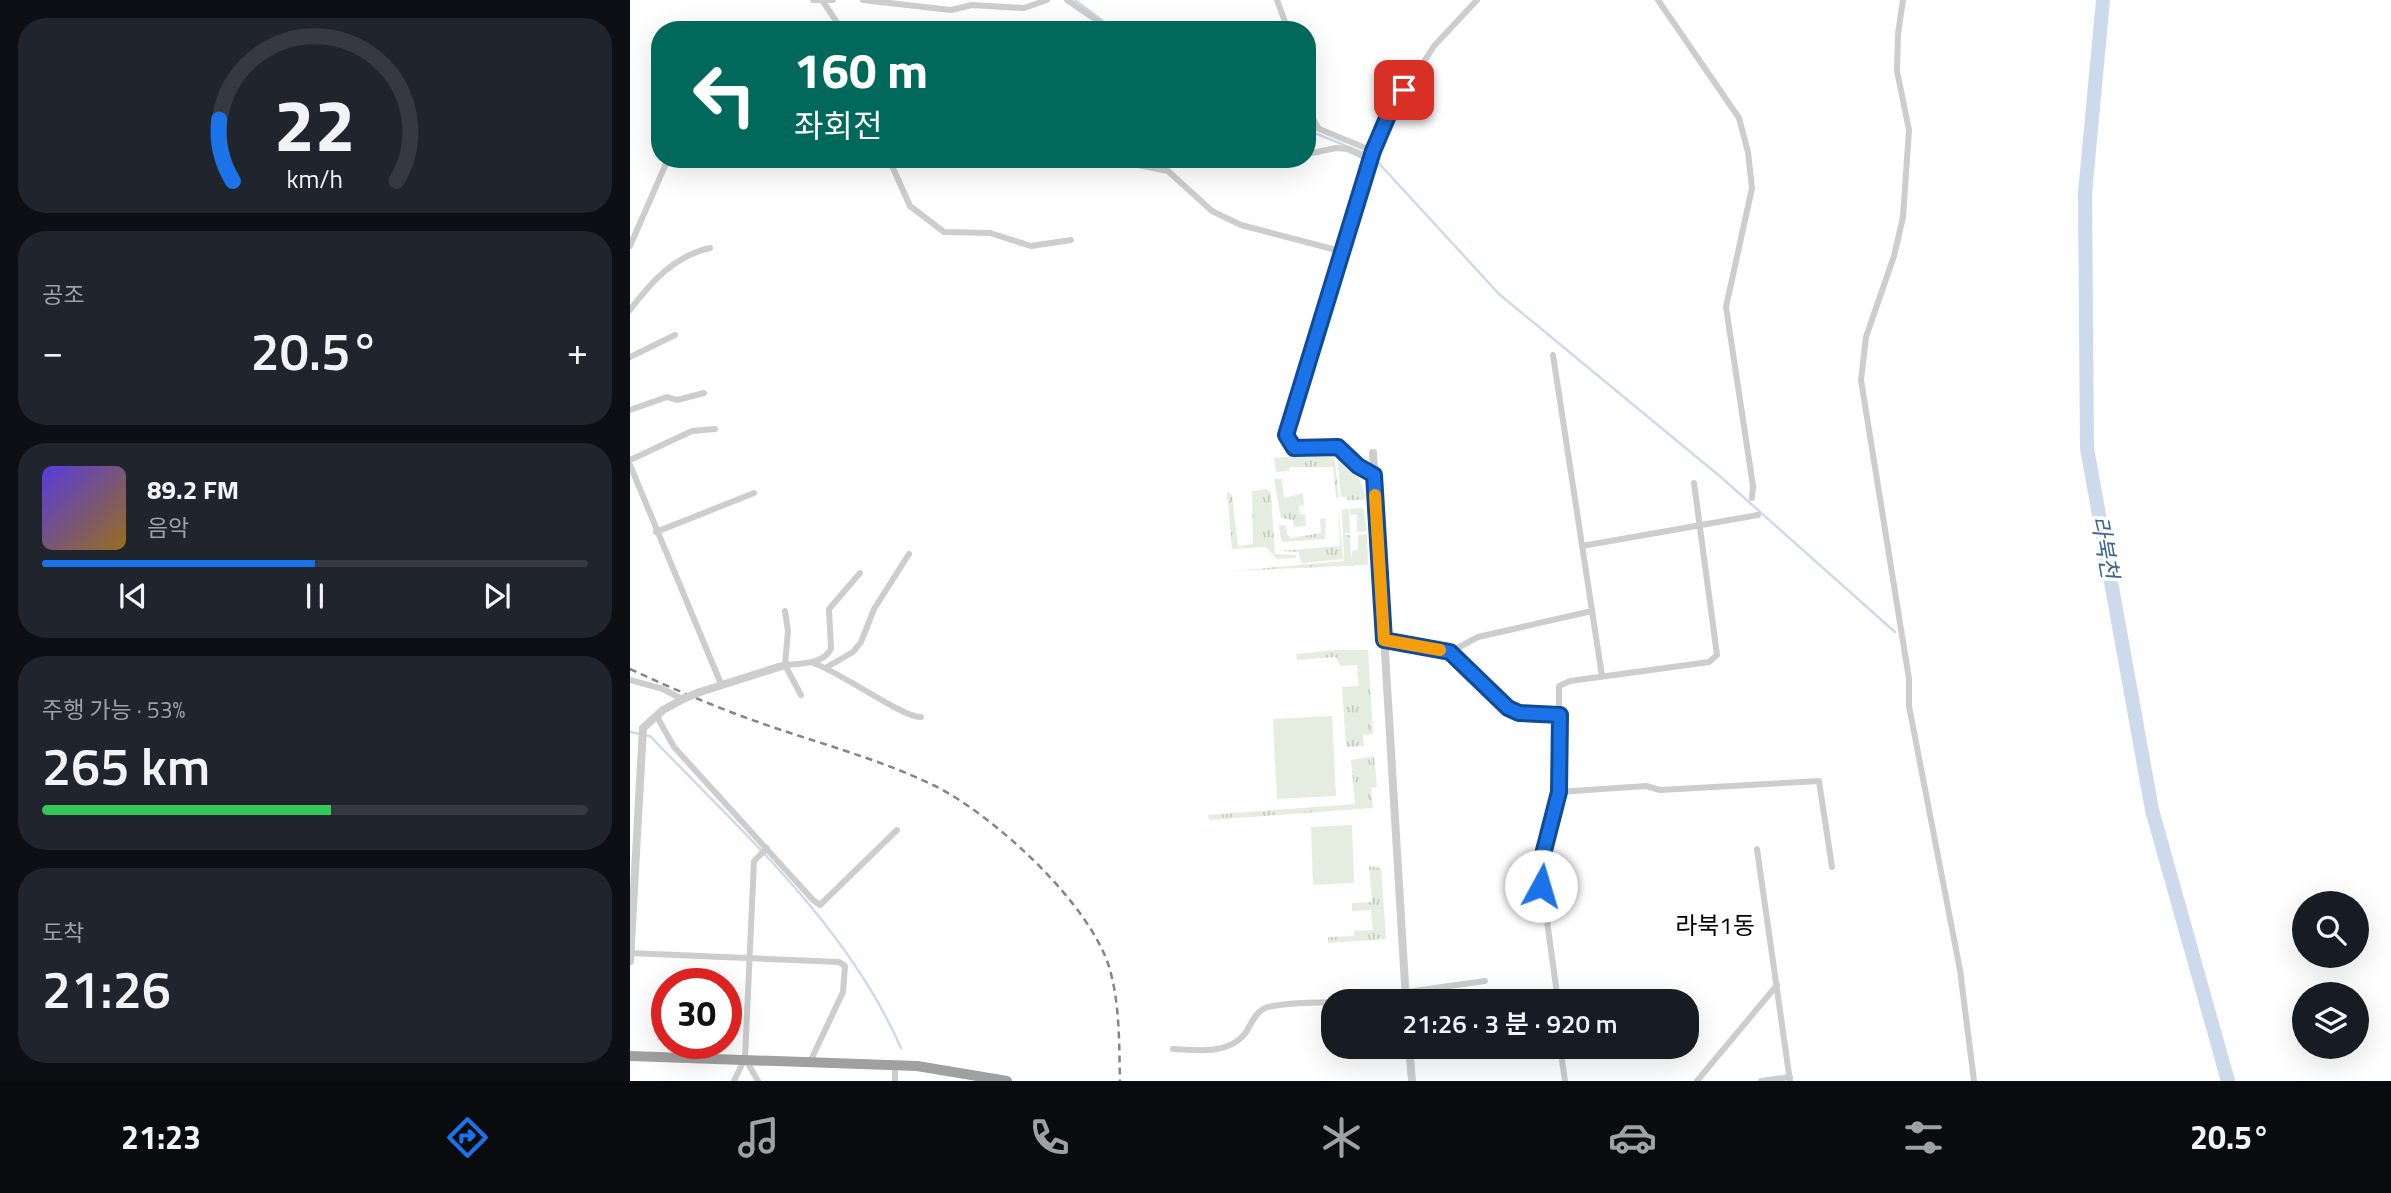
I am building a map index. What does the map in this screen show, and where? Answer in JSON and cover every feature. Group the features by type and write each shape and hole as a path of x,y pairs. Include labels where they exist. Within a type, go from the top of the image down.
{"highway":[{"path":"630,1056 895,1066 1007,1081"}],"street":[{"path":"813,0 833,0"},
{"path":"863,0 951,10 972,5 1024,8 1047,0"},
{"path":"1067,0 1098,21"},
{"path":"1277,0 1285,21"},
{"path":"1374,475 1358,466 1338,447 1294,448 1286,435 1370,160 1390,111 1418,68 1454,22 1477,0"},
{"path":"1658,0 1739,118 1748,152 1752,188 1726,307 1753,486 1752,498"},
{"path":"1903,0 1898,34 1897,71 1909,130 1904,204 1894,256 1866,337 1861,380 1909,680 1909,706 1960,970 1974,1081"},
{"path":"822,1 836,21"},
{"path":"1316,124 1318,128 1373,151"},
{"path":"1316,152 1336,148 1348,149 1370,160"},
{"path":"630,246 664,168"},
{"path":"893,168 910,206 944,232 990,233 1031,246 1071,240"},
{"path":"1153,168 1168,171 1212,211 1241,225 1344,252"},
{"path":"630,310 655,281 683,257 710,248"},
{"path":"630,357 675,335"},
{"path":"1553,355 1602,676"},
{"path":"630,410 667,397 677,400 704,393"},
{"path":"715,429 692,431 630,463 656,532 721,684"},
{"path":"1373,453 1405,989"},
{"path":"1556,989 1539,870 1559,792 1559,686 1570,681 1709,662 1717,655 1694,483"},
{"path":"656,532 754,493"},
{"path":"1582,546 1758,515"},
{"path":"827,667 861,642 874,609 909,554"},
{"path":"813,663 831,649 829,609 860,573"},
{"path":"785,611 788,631 785,665 801,695"},
{"path":"1450,652 1478,637 1592,611"},
{"path":"1384,640 1450,652 1508,708 1519,713 1560,715"},
{"path":"630,961 643,734 656,715 684,699 721,684 785,665 813,663 827,667 907,716 921,717"},
{"path":"630,680 663,689 684,699"},
{"path":"656,715 674,747 820,905 897,830"},
{"path":"630,738 643,734"},
{"path":"1559,792 1646,786 1660,790 1751,787 1819,781 1832,867"},
{"path":"734,1081 745,1059 754,861 767,848"},
{"path":"1757,849 1790,1079 1761,1081"},
{"path":"630,953 839,962 845,966 843,992 810,1062"},
{"path":"1448,989 1485,981"},
{"path":"1697,1081 1777,985"},
{"path":"1173,1049 1219,1050 1232,1045 1243,1035 1254,1016 1265,1008 1321,1003"},
{"path":"745,1059 758,1081"},
{"path":"1410,1059 1412,1081"},
{"path":"1562,1059 1565,1081"},
{"path":"895,1066 895,1081"}],"green space":[{"path":"1334,452 1339,500 1336,497 1333,467 1289,467 1289,471 1276,472 1274,458"},
{"path":"1337,454 1348,461 1356,472 1366,496 1364,500 1341,497"},
{"path":"1274,479 1282,479 1284,498 1303,493 1304,505 1299,506 1300,514 1305,514 1306,526 1294,527 1293,520 1281,518"},
{"path":"1267,489 1271,493 1275,554 1296,555 1296,558 1277,559 1266,547 1232,549 1227,491 1232,495 1238,546 1253,544 1252,491"},
{"path":"1363,508 1367,531 1357,532 1357,515 1350,515 1350,509"},
{"path":"1344,509 1349,509 1350,533 1345,532 1345,535 1350,535 1351,560 1352,551 1358,550 1358,535 1367,534 1368,565 1232,571 1344,561"},
{"path":"1339,511 1343,559 1301,563 1299,552 1278,551 1340,546"},
{"path":"1326,518 1325,539 1281,540 1279,525 1286,525 1287,534 1291,538 1321,533 1320,519"},
{"path":"1368,650 1373,734 1363,735 1364,746 1346,747 1342,687 1359,686 1357,665 1340,666 1336,657 1297,660 1296,654"},
{"path":"1332,716 1336,796 1277,799 1273,719"},
{"path":"1374,756 1377,787 1371,788 1373,808 1209,820 1208,815 1355,804 1351,760"},
{"path":"1352,825 1354,883 1313,885 1311,827"},
{"path":"1369,866 1381,868 1386,939 1328,943 1328,937 1354,936 1354,931 1373,930 1371,910 1352,911 1352,903 1372,902"}],"waterway":[{"path":"1075,0 1103,21"},
{"name":"라북천","path":"2103,0 2085,193 2087,448 2152,810 2228,1081"},
{"path":"1316,134 1369,155"},
{"path":"1375,159 1499,294 1722,478 1895,632"},
{"path":"630,732 650,736 790,882 852,961 901,1048"}],"railway":[{"path":"630,669 742,716 912,775 957,799 1011,839 1062,891 1100,945 1110,970 1116,997 1120,1081"}],"slow traffic":[{"path":"1375,495 1384,640 1440,650"}],"district":[{"name":"라북1동","path":"1715,926"}],"route":[{"path":"1404,90 1390,111 1373,151 1344,252 1286,427 1286,435 1288,443 1294,448 1327,445 1338,447 1358,466 1374,475 1384,640 1450,652 1508,708 1519,713 1560,715 1559,792 1539,870 1541,886"}]}
